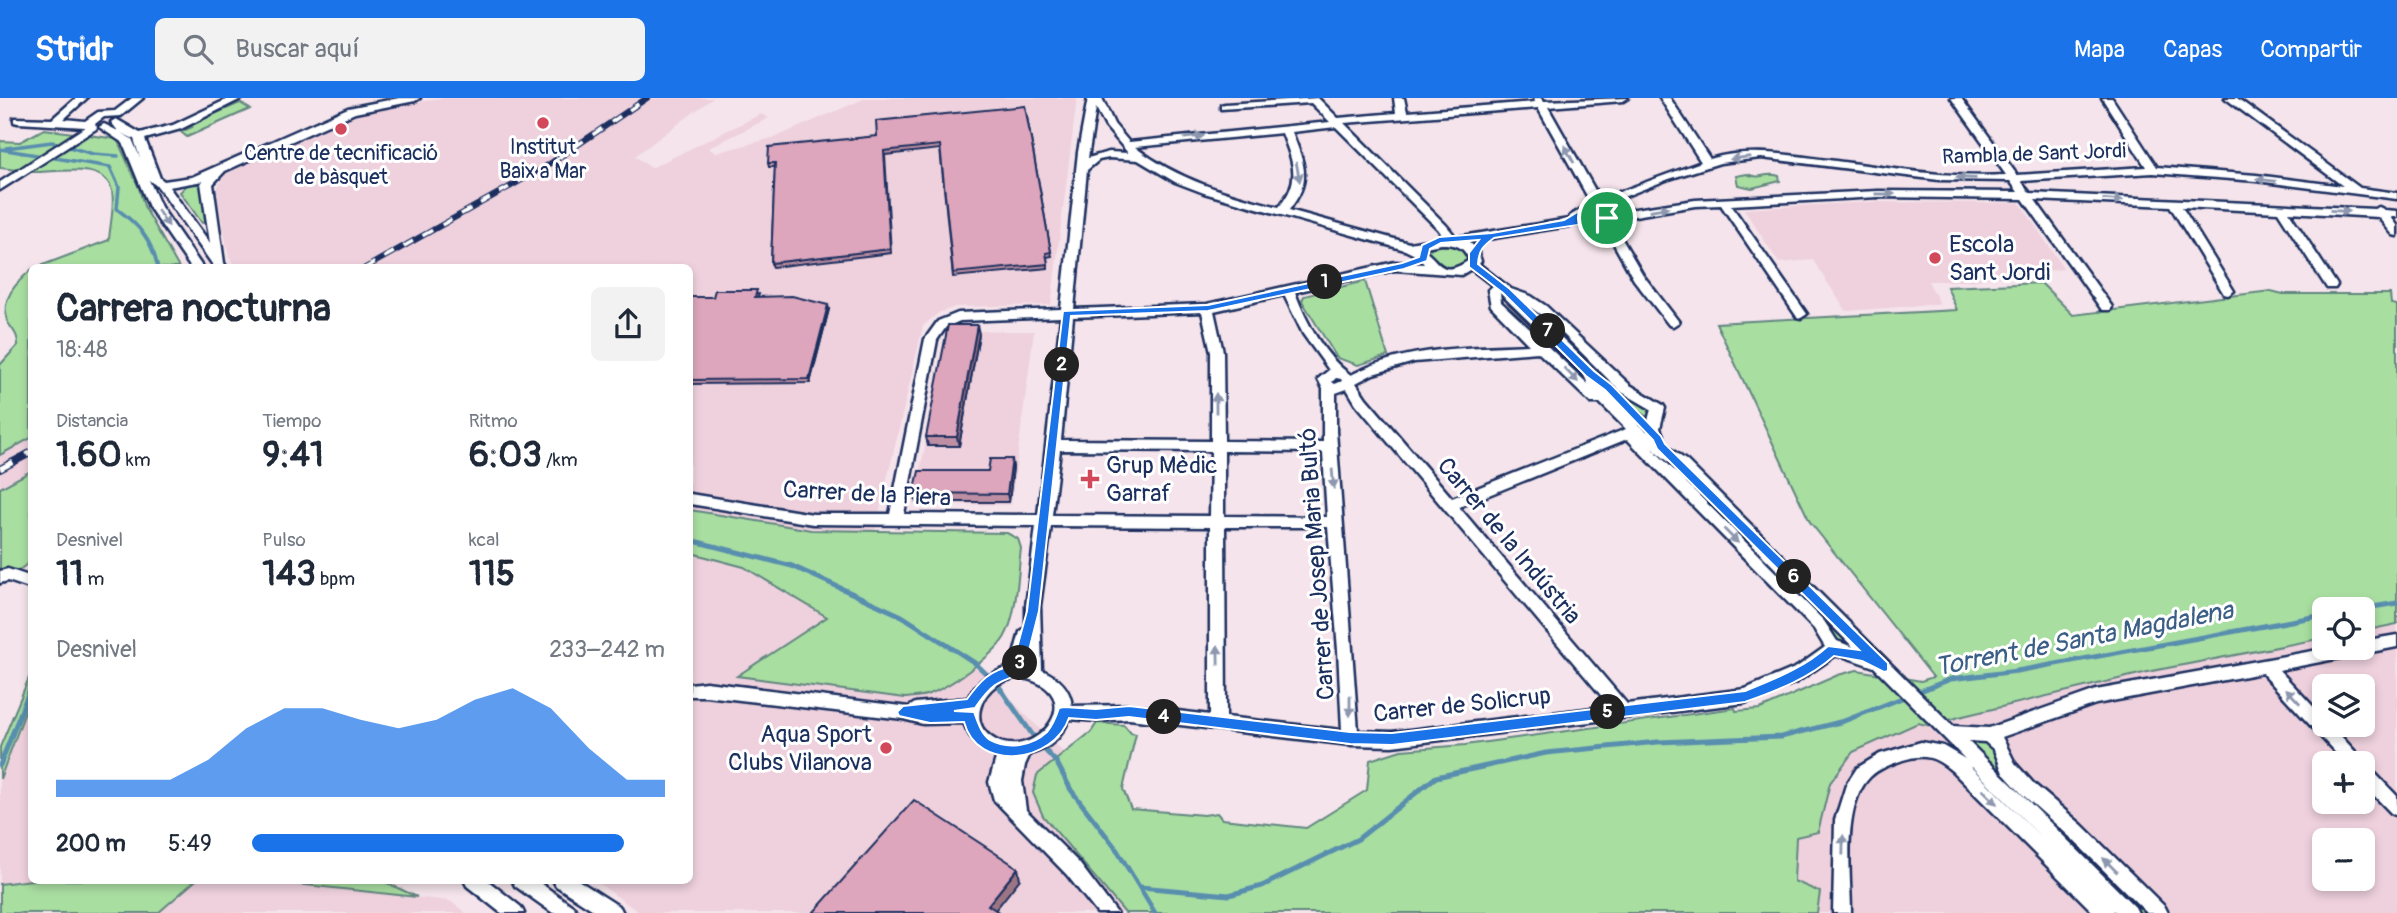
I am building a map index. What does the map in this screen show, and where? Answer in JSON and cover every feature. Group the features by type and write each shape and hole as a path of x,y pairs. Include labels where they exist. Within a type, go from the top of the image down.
{"street":[{"path":"55,122 82,98"},
{"path":"114,116 129,98"},
{"path":"0,187 95,124 114,116 138,98"},
{"path":"114,116 122,129 139,137 177,127 238,98"},
{"path":"162,185 201,181 225,167 352,110 415,98"},
{"path":"1095,98 1107,122 1139,157 1187,182 1427,250"},
{"path":"1034,672 1032,617 1054,445 1084,167 1083,152 1095,98"},
{"path":"1399,98 1402,116"},
{"path":"1126,145 1540,101 1623,98"},
{"path":"1665,98 1707,164"},
{"path":"1956,98 2106,307"},
{"path":"2107,98 2153,170"},
{"path":"2230,98 2358,191 2382,213 2397,232"},
{"path":"1225,107 1313,99 1365,148 1438,225 1454,240 1467,245 1473,259 1500,291 1527,298 1581,344 1627,390 1651,401 1658,408 1653,428 1659,442"},
{"path":"1540,101 1638,277 1673,321"},
{"path":"18,120 95,124 128,141 155,207 194,264"},
{"path":"1282,211 1297,195 1301,182 1286,129"},
{"path":"139,137 155,180 162,185 219,264"},
{"path":"1084,167 1089,160 1108,154 1139,157"},
{"name":"Rambla de Sant Jordi","path":"1567,222 1589,211 1596,204 1665,177 1707,164 1761,155 1939,177 1996,179 2153,170 2256,178 2397,196"},
{"path":"201,181 220,264"},
{"name":"Rambla de Sant Jordi","path":"1404,265 1427,250 1454,240 1695,203 1878,194 2025,196 2397,214"},
{"path":"1724,202 1801,314"},
{"path":"2173,202 2228,292"},
{"path":"2281,208 2332,285"},
{"path":"1427,250 1438,225"},
{"path":"1457,272 1473,259 1480,243 1492,236"},
{"path":"1427,250 1437,269"},
{"path":"896,519 932,339 942,324 958,317 1208,308 1404,265 1457,272 1500,291 1527,311 1609,388 1659,442 2129,913"},
{"path":"1288,290 1295,309 1337,381 1412,358 1534,349 1538,322"},
{"path":"1500,291 1495,303 1765,570 1819,625 1832,645 1840,650 1864,656 1884,667"},
{"path":"1208,308 1217,352 1219,723"},
{"path":"1590,373 1599,393 1618,412 1646,439 1659,442"},
{"name":"Carrer de la Indústria","path":"1337,381 1361,401 1623,710"},
{"name":"Carrer de Josep Maria Bultó","path":"1337,381 1331,447 1350,695 1350,738"},
{"path":"1618,412 1633,421 1654,419"},
{"path":"1449,505 1629,433"},
{"path":"1054,445 1331,447"},
{"name":"Carrer de la Piera","path":"693,499 813,519 1337,522"},
{"path":"0,577 8,575 28,582"},
{"path":"1013,671 1032,617"},
{"path":"2375,645 2397,641"},
{"name":"Carrer de Solicrup","path":"1063,713 1096,714 1120,711 1350,738 1392,739 1745,696 1783,681 1821,660 1832,650 1840,650"},
{"path":"1943,727 1989,735 2096,698 2312,656"},
{"path":"2265,665 2345,751"},
{"path":"1013,671 1034,672 1054,682 1063,713 1051,736 1026,749 1006,751 984,743 971,726 971,705 985,683 1013,671"},
{"path":"693,690 706,689 903,712 930,718 971,705"},
{"path":"1943,727 1966,774"},
{"path":"1989,735 2000,746 2009,768 2028,789 2076,831 2159,913"},
{"path":"1018,812 1012,789 1020,757 1026,749"},
{"path":"1842,913 1844,815 1853,785 1875,764 1910,751 1933,749 1947,755 2106,913"},
{"path":"1006,751 998,778 998,788 1006,803 1073,869 1108,913"},
{"path":"2375,785 2397,808"},
{"path":"478,884 515,913"},
{"path":"527,884 568,913"},
{"path":"568,884 614,913"}],"shaded area":[{"path":"443,98 713,98 635,156 651,168 761,114 769,118 709,148 715,153 776,137 866,98 1077,98 1051,305 955,307 938,313 923,326 875,531 780,527 693,511 693,264 234,264 229,258 216,190 225,174 359,112"},
{"name":"Escola Sant Jordi","path":"1870,202 2020,203 2064,269 1966,281 1928,281 1940,304 1846,311 1813,260 1779,263 1744,209"},
{"path":"949,331 1034,331 1011,505 913,504"},
{"path":"28,440 28,473 0,488 0,455"},
{"path":"695,554 744,567 828,617 738,676 928,695 973,666 982,671 1064,753 1037,775 1043,816 1125,913 640,913 600,884 693,884"},
{"path":"2397,624 2397,913 1817,913 1819,892 1794,881 1796,837 1818,832 1829,783 1853,752 1918,723 1931,726 2152,671 2312,640 2312,660 2375,660 2375,629"},
{"path":"28,704 28,880 0,884 0,779"},
{"path":"191,884 295,884 450,901 466,913 158,913"}],"green space":[{"path":"240,103 250,109 187,137 181,132 192,127 189,125"},
{"path":"44,129 117,139 144,206 177,264 46,264 109,240 112,191 108,182 91,172 33,172 0,168 0,141 20,142"},
{"path":"1747,174 1757,177 1779,176 1780,181 1752,188 1738,185 1736,176"},
{"path":"187,185 204,185 208,222 202,223 180,192"},
{"path":"1441,244 1463,248 1469,259 1459,267 1442,267 1430,259 1429,251"},
{"path":"28,273 28,440 0,455 0,365 18,345 5,313 8,298"},
{"path":"1365,281 1388,356 1358,365 1337,358 1302,301 1304,296"},
{"path":"2041,283 2073,315 2271,291 2283,294 2390,294 2391,304 2397,305 2397,624 2375,629 2375,597 2312,597 2312,640 2152,671 1931,726 1918,723 1853,752 1830,783 1818,832 1796,837 1794,881 1820,892 1817,913 1125,913 1043,816 1033,793 1037,775 1091,732 1097,723 1124,725 1131,733 1136,734 1123,789 1131,809 1204,815 1217,813 1222,819 1306,828 1367,790 1370,760 1401,750 1465,745 1735,708 1736,711 1760,709 1838,675 1857,670 1921,681 1933,677 1810,522 1716,323 1957,310 1947,287"},
{"path":"1520,298 1528,300 1648,404 1653,413 1641,415"},
{"path":"1543,333 1599,396 1661,453 1862,653 1835,642 1541,341"},
{"path":"28,473 28,563 0,585 0,488"},
{"path":"693,510 811,530 1007,533 1018,539 1021,548 1012,619 1004,638 980,662 957,679 935,692 905,698 737,676 827,617 744,567 695,554 693,557"},
{"path":"28,680 28,704 0,779 0,747"},
{"path":"1979,739 1988,743 2153,913 2140,913 1970,744 1969,741"},
{"path":"28,880 28,884 191,884 158,913 0,913 0,884"},
{"path":"296,884 389,884 417,897"}],"building":[{"path":"1025,106 1051,252 1046,253 1048,264 953,273 940,145 884,151 890,249 771,263 775,163 768,163 769,147 877,136 876,121"},
{"path":"715,290 757,290 755,297 792,296 828,305 809,379 693,380 693,297 713,297"},
{"path":"948,325 977,325 957,437 926,437"},
{"path":"990,459 1012,459 1007,494 914,493 919,471 988,471"},
{"path":"914,800 1018,868 988,905 1000,913 813,913"}],"waterway":[{"path":"6,148 52,142 93,154 118,156"},
{"path":"0,149 110,167 119,187 117,209 144,234 157,264"},
{"path":"693,541 792,566 902,616 975,663 998,685 1036,740"},
{"name":"Torrent de Santa Magdalena","path":"2375,607 2397,603"},
{"name":"Torrent de Santa Magdalena","path":"1915,693 1951,679 2017,671 2312,617"},
{"path":"0,765 28,694"},
{"name":"Torrent de Santa Magdalena","path":"1140,887 1229,895 1262,886 1358,839 1436,777 1546,753 1658,742 1781,737 1844,721 1907,696"},
{"path":"1042,747 1057,763 1071,790 1115,847 1155,913"}],"railway":[{"path":"372,264 545,167 647,98"},
{"path":"0,469 28,454"}],"place":[{"name":"Institut Baix a Mar","path":"543,123"},
{"name":"Centre de tecnificació de bàsquet","path":"341,129"},
{"name":"Escola Sant Jordi","path":"1935,258"},
{"name":"Grup Mèdic Garraf","path":"1090,479"},
{"name":"Aqua Sport Clubs Vilanova","path":"886,748"}],"route":[{"path":"1607,218 1567,222 1492,236 1439,240 1425,247 1424,259 1404,265 1208,308 1155,312 1067,313 1033,611 1018,670 1002,673 985,683 977,691 971,704 903,712 930,718 969,716 976,736 984,743 1006,751 1024,750 1039,745 1060,725 1064,712 1096,714 1120,711 1350,738 1392,739 1745,696 1783,681 1821,660 1832,650 1864,656 1884,667 1661,446 1657,438 1609,388 1590,373 1506,291 1473,265 1474,253 1480,243 1492,236 1509,232 1567,222 1589,211 1596,204 1607,218"}]}
